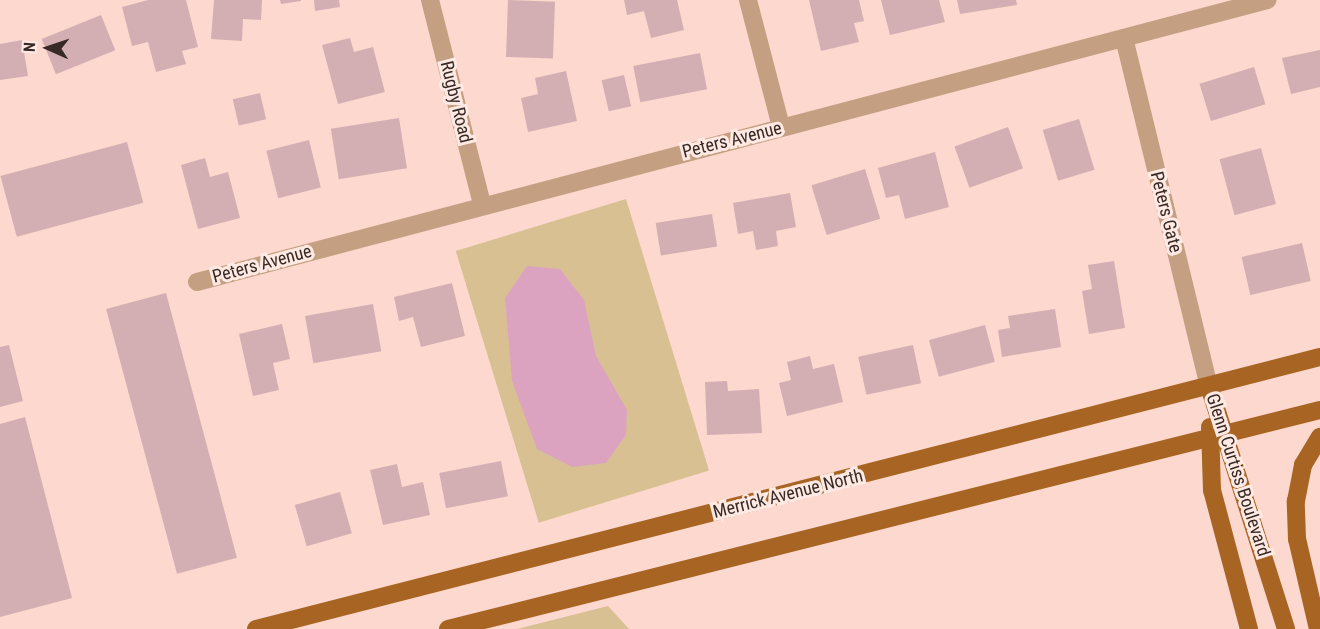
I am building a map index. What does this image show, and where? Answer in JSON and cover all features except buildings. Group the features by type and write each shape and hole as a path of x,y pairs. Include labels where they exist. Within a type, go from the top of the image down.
{"main road":[{"name":"Merrick Avenue North","path":"256,629 1320,357"},
{"name":"Glenn Curtiss Boulevard","path":"1209,386 1218,435 1287,629"},
{"path":"448,629 1320,410"},
{"name":"Glenn Curtiss Boulevard","path":"1218,435 1212,490 1249,629"},
{"path":"1318,629 1297,539 1296,501 1303,465 1320,437"}],"street":[{"name":"Rugby Road","path":"430,0 482,204"},
{"path":"748,0 781,127"},
{"name":"Peters Avenue","path":"197,282 482,204 1267,0"},
{"name":"Peters Gate","path":"1124,38 1209,386"}],"shaded area":[{"path":"626,199 709,471 539,523 456,251"},
{"path":"527,266 560,269 584,300 596,356 627,410 626,435 606,463 572,467 537,449 512,381 505,298"},
{"path":"608,606 629,629 517,629"}]}
